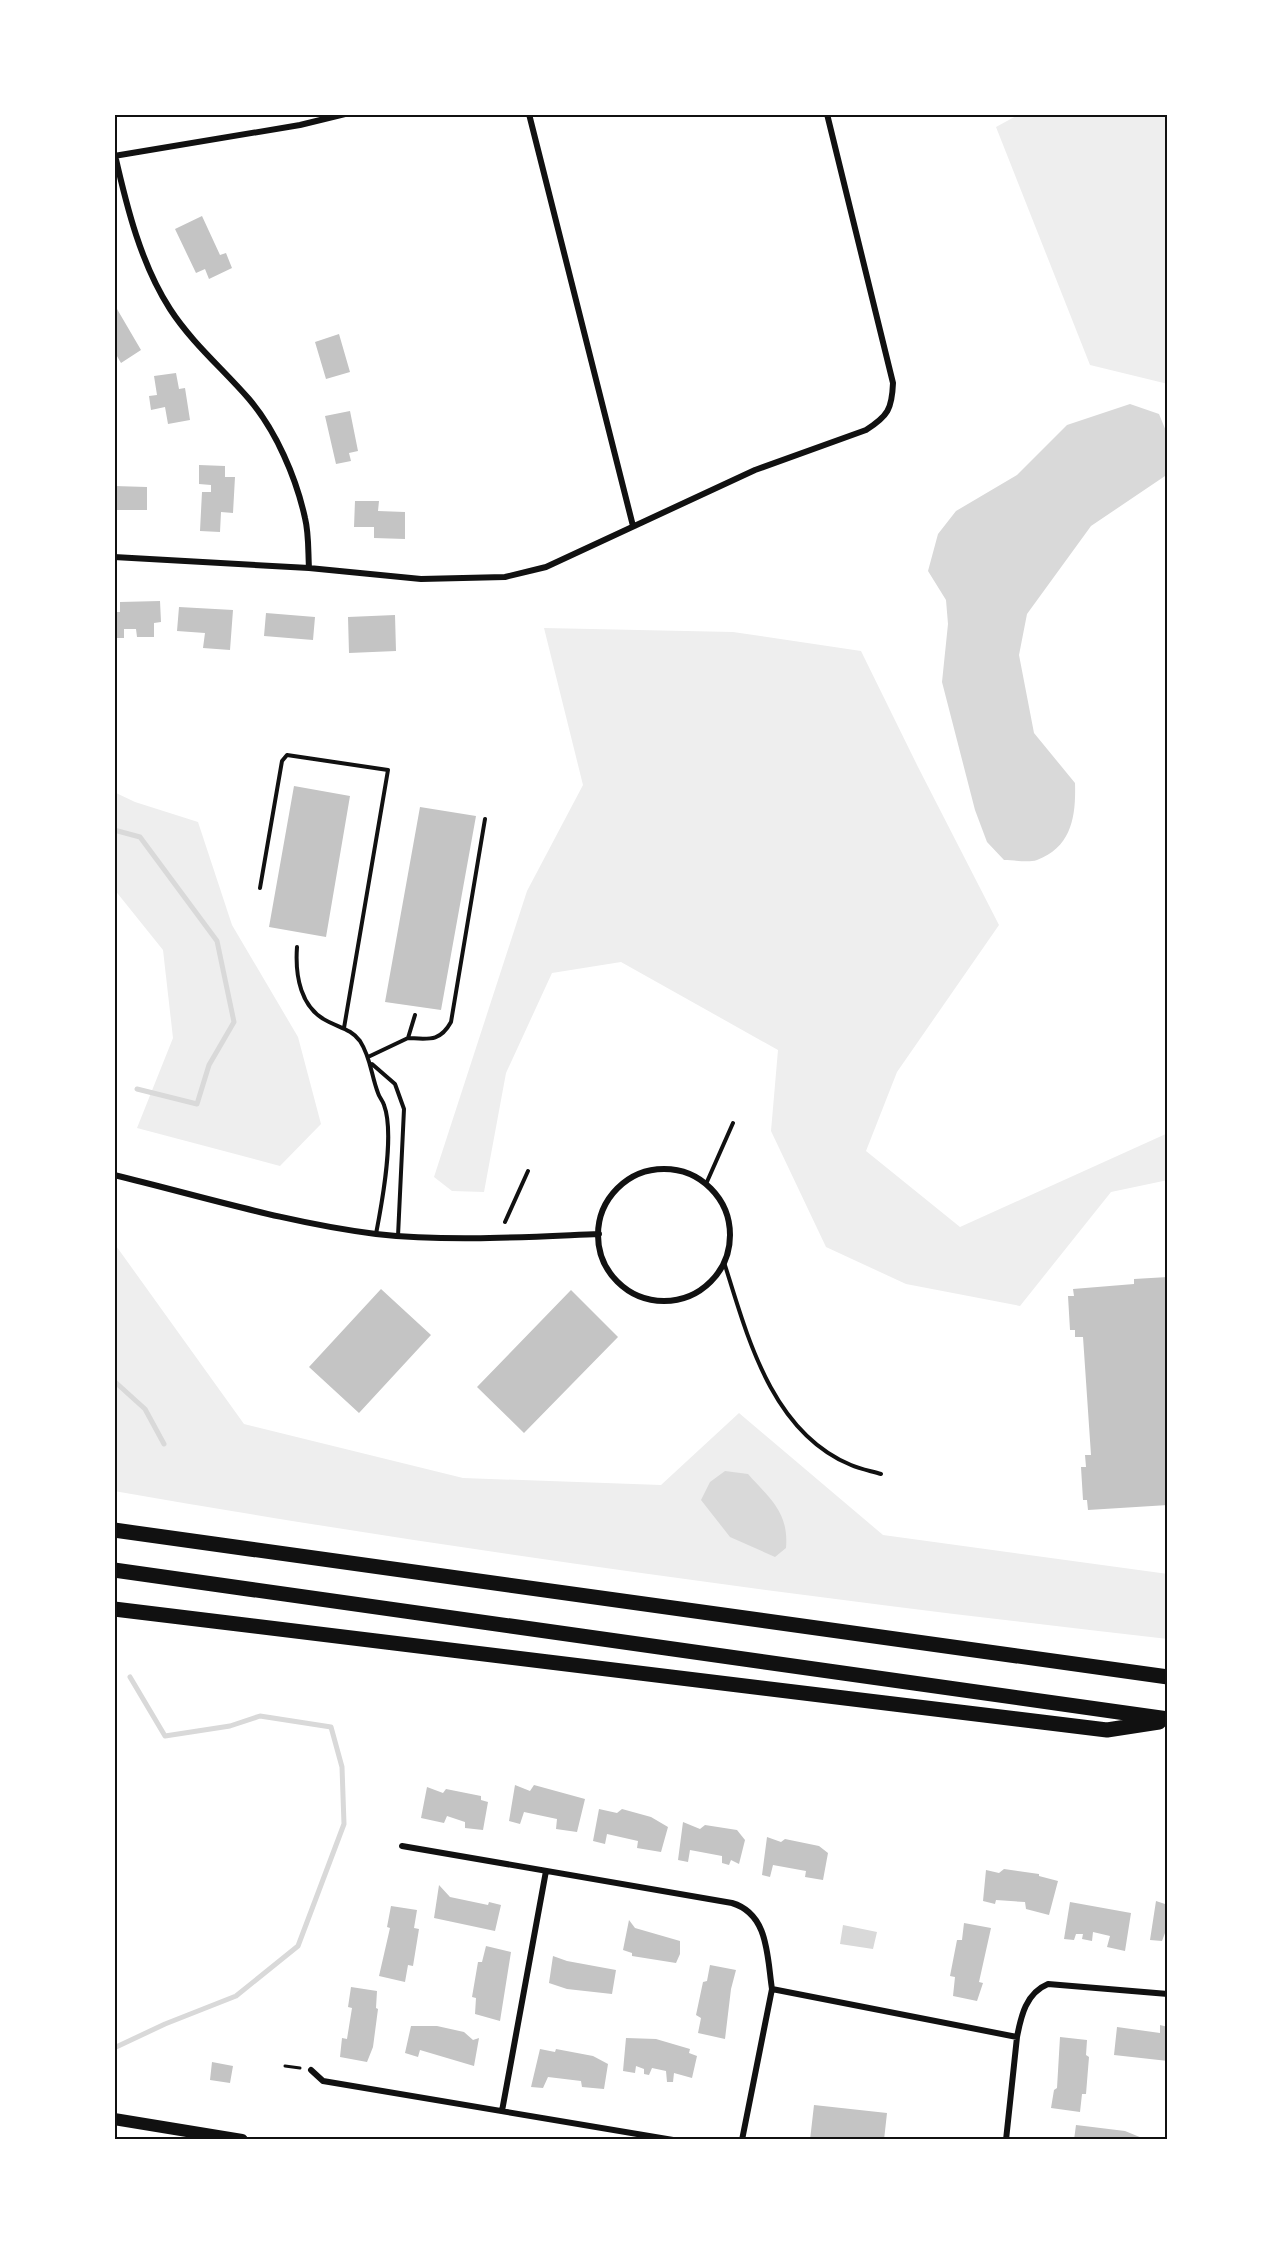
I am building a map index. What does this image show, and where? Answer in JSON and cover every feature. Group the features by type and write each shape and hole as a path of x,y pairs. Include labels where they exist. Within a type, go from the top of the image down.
{"highway":[{"path":"114,1530 1168,1677"},
{"path":"114,1570 1168,1720"},
{"path":"114,1609 1107,1730 1168,1720"}],"main road":[{"path":"114,2119 242,2140"}],"street":[{"path":"309,568 306,520 300,496 282,454 251,401 195,341 160,292 141,248 114,155 300,125 345,114"},
{"path":"529,114 633,526"},
{"path":"114,557 309,568 421,579 505,577 546,567 756,470 866,430 882,420 892,403 892,382 827,114"},
{"path":"667,1169 688,1173 706,1184 716,1194 728,1220 729,1248 724,1262 711,1281 692,1294 672,1300 653,1300 635,1294 614,1277 601,1252 599,1234 602,1214 612,1195 636,1175 667,1169"},
{"path":"114,1175 296,1221 376,1234 398,1236 599,1234"},
{"path":"402,1846 746,1907 759,1923 763,1933 772,1989 742,2140"},
{"path":"502,2111 546,1871"},
{"path":"1006,2140 1017,2037 1031,1996 1039,1988 1048,1984 1168,1994"},
{"path":"772,1989 1017,2037"},
{"path":"311,2070 323,2081 673,2140"}],"lane":[{"path":"260,888 282,761 287,755 388,770 344,1028"},
{"path":"368,1057 408,1038 436,1037 444,1034 451,1022 485,819"},
{"path":"297,946 296,962 305,999 320,1017 355,1035 372,1064 378,1093 385,1106 387,1125 385,1171 376,1234"},
{"path":"408,1038 415,1015"},
{"path":"372,1064 395,1084 404,1109 398,1236"},
{"path":"706,1184 734,1123"},
{"path":"505,1222 528,1171"},
{"path":"724,1262 756,1355 771,1389 785,1409 803,1431 825,1450 850,1464 881,1474"}],"shaded area":[{"path":"1020,114 1168,114 1168,384 1090,365 996,127"},
{"path":"1130,404 1159,414 1168,436 1168,474 1091,526 1027,614 1019,655 1034,733 1075,783 1073,818 1065,839 1049,854 1033,861 1004,860 987,842 975,810 942,682 948,624 946,600 928,571 938,534 956,511 1017,475 1067,425"},
{"path":"544,628 733,632 861,651 999,925 897,1072 866,1151 960,1227 1168,1133 1168,1180 1111,1192 1020,1306 906,1284 826,1247 771,1131 778,1050 621,962 552,973 506,1073 484,1192 452,1191 434,1177 527,891 583,785"},
{"path":"114,792 135,802 198,822 232,925 298,1037 321,1124 280,1166 137,1128 173,1038 163,950 114,889"},
{"path":"114,1243 244,1424 463,1478 661,1485 739,1413 883,1535 1168,1574 1168,1639 904,1608 640,1573 376,1534 114,1491"},
{"path":"725,1471 748,1474 781,1515 786,1548 775,1557 730,1537 701,1500 710,1482"},
{"path":"843,1925 877,1932 873,1949 840,1944"}],"building":[{"path":"202,216 220,255 226,253 232,268 209,279 205,269 196,273 175,229"},
{"path":"117,309 141,350 121,363 114,351 114,310"},
{"path":"339,334 350,372 326,379 315,342"},
{"path":"176,373 179,389 185,388 190,420 168,424 165,407 151,410 149,396 157,395 154,376"},
{"path":"350,411 358,451 349,453 351,461 336,464 325,416"},
{"path":"199,465 225,466 225,477 235,477 233,513 221,512 220,532 200,531 202,492 211,492 211,485 199,484"},
{"path":"114,486 147,487 147,510 114,510"},
{"path":"355,501 379,501 378,511 405,512 405,539 374,538 374,527 354,527"},
{"path":"160,601 161,622 154,623 154,637 137,637 136,629 124,629 124,638 114,638 114,612 120,612 120,602"},
{"path":"179,607 233,610 230,650 203,648 205,633 177,631"},
{"path":"266,613 315,617 313,640 264,636"},
{"path":"395,615 396,651 349,653 348,617"},
{"path":"294,786 350,796 326,937 269,927"},
{"path":"420,807 476,816 441,1010 385,1002"},
{"path":"1168,1277 1168,1505 1088,1510 1087,1500 1083,1500 1081,1467 1086,1467 1085,1455 1091,1455 1083,1337 1075,1337 1075,1330 1070,1330 1068,1296 1074,1296 1073,1289 1134,1284 1134,1279"},
{"path":"381,1289 431,1335 359,1413 309,1367"},
{"path":"571,1290 618,1337 524,1433 477,1387"},
{"path":"515,1785 530,1791 534,1785 585,1799 577,1832 556,1829 557,1819 524,1812 520,1824 509,1821"},
{"path":"427,1787 443,1793 446,1789 481,1796 481,1800 488,1802 483,1830 465,1828 465,1822 447,1816 444,1823 421,1818"},
{"path":"599,1809 617,1813 622,1809 651,1817 668,1827 661,1852 637,1848 638,1841 607,1834 605,1844 593,1841"},
{"path":"683,1822 700,1829 705,1825 737,1830 745,1840 739,1864 731,1860 729,1865 722,1863 722,1856 690,1850 688,1862 678,1860"},
{"path":"767,1837 781,1842 785,1839 819,1846 828,1853 823,1880 805,1877 806,1871 773,1865 770,1877 762,1875"},
{"path":"1004,1869 1039,1874 1039,1876 1058,1881 1049,1915 1026,1909 1025,1902 996,1900 995,1904 983,1901 986,1870 999,1873"},
{"path":"439,1885 450,1897 488,1905 489,1902 501,1905 495,1931 434,1918"},
{"path":"1156,1901 1168,1905 1168,1933 1165,1933 1162,1941 1150,1940"},
{"path":"1070,1902 1131,1913 1125,1951 1107,1947 1110,1936 1093,1932 1092,1941 1082,1939 1083,1934 1076,1934 1074,1940 1064,1939"},
{"path":"391,1906 417,1910 414,1928 419,1929 413,1966 408,1965 405,1982 379,1976 390,1928 387,1927"},
{"path":"629,1920 635,1928 680,1941 680,1954 676,1963 632,1956 632,1953 623,1950"},
{"path":"964,1923 991,1928 979,1982 983,1983 977,2001 953,1996 955,1977 950,1976 957,1940 962,1940"},
{"path":"486,1946 511,1952 500,2021 475,2014 476,1998 472,1997 478,1962 482,1962"},
{"path":"553,1956 567,1961 616,1970 612,1994 567,1989 549,1983"},
{"path":"710,1965 736,1970 731,1989 725,2039 698,2033 701,2018 696,2015 703,1982 707,1981"},
{"path":"351,1987 377,1991 376,2008 378,2009 373,2047 367,2062 340,2057 342,2038 347,2039 352,2008 348,2007"},
{"path":"1160,2025 1168,2027 1168,2061 1114,2055 1117,2027 1160,2033"},
{"path":"411,2026 437,2026 464,2032 473,2040 479,2038 474,2066 420,2050 418,2057 405,2053"},
{"path":"1060,2037 1087,2040 1086,2055 1089,2057 1086,2094 1082,2094 1080,2112 1051,2108 1054,2090 1057,2088"},
{"path":"626,2038 656,2039 690,2049 689,2053 697,2056 692,2078 674,2073 673,2082 667,2082 666,2071 652,2068 649,2075 644,2074 644,2069 636,2066 635,2073 623,2071"},
{"path":"540,2049 555,2052 556,2049 593,2056 608,2064 604,2089 582,2087 581,2081 548,2077 543,2088 531,2087"},
{"path":"212,2062 233,2066 230,2083 210,2080"},
{"path":"814,2105 887,2113 884,2140 810,2140"},
{"path":"1076,2125 1125,2131 1147,2140 1074,2140"}],"waterway":[{"path":"114,830 140,837 217,941 234,1022 209,1065 197,1104 137,1089"},
{"path":"114,1381 145,1409 164,1444"},
{"path":"114,2048 165,2024 236,1996 298,1946 344,1824 342,1767 331,1727 260,1716 230,1726 165,1736 130,1677"}]}
